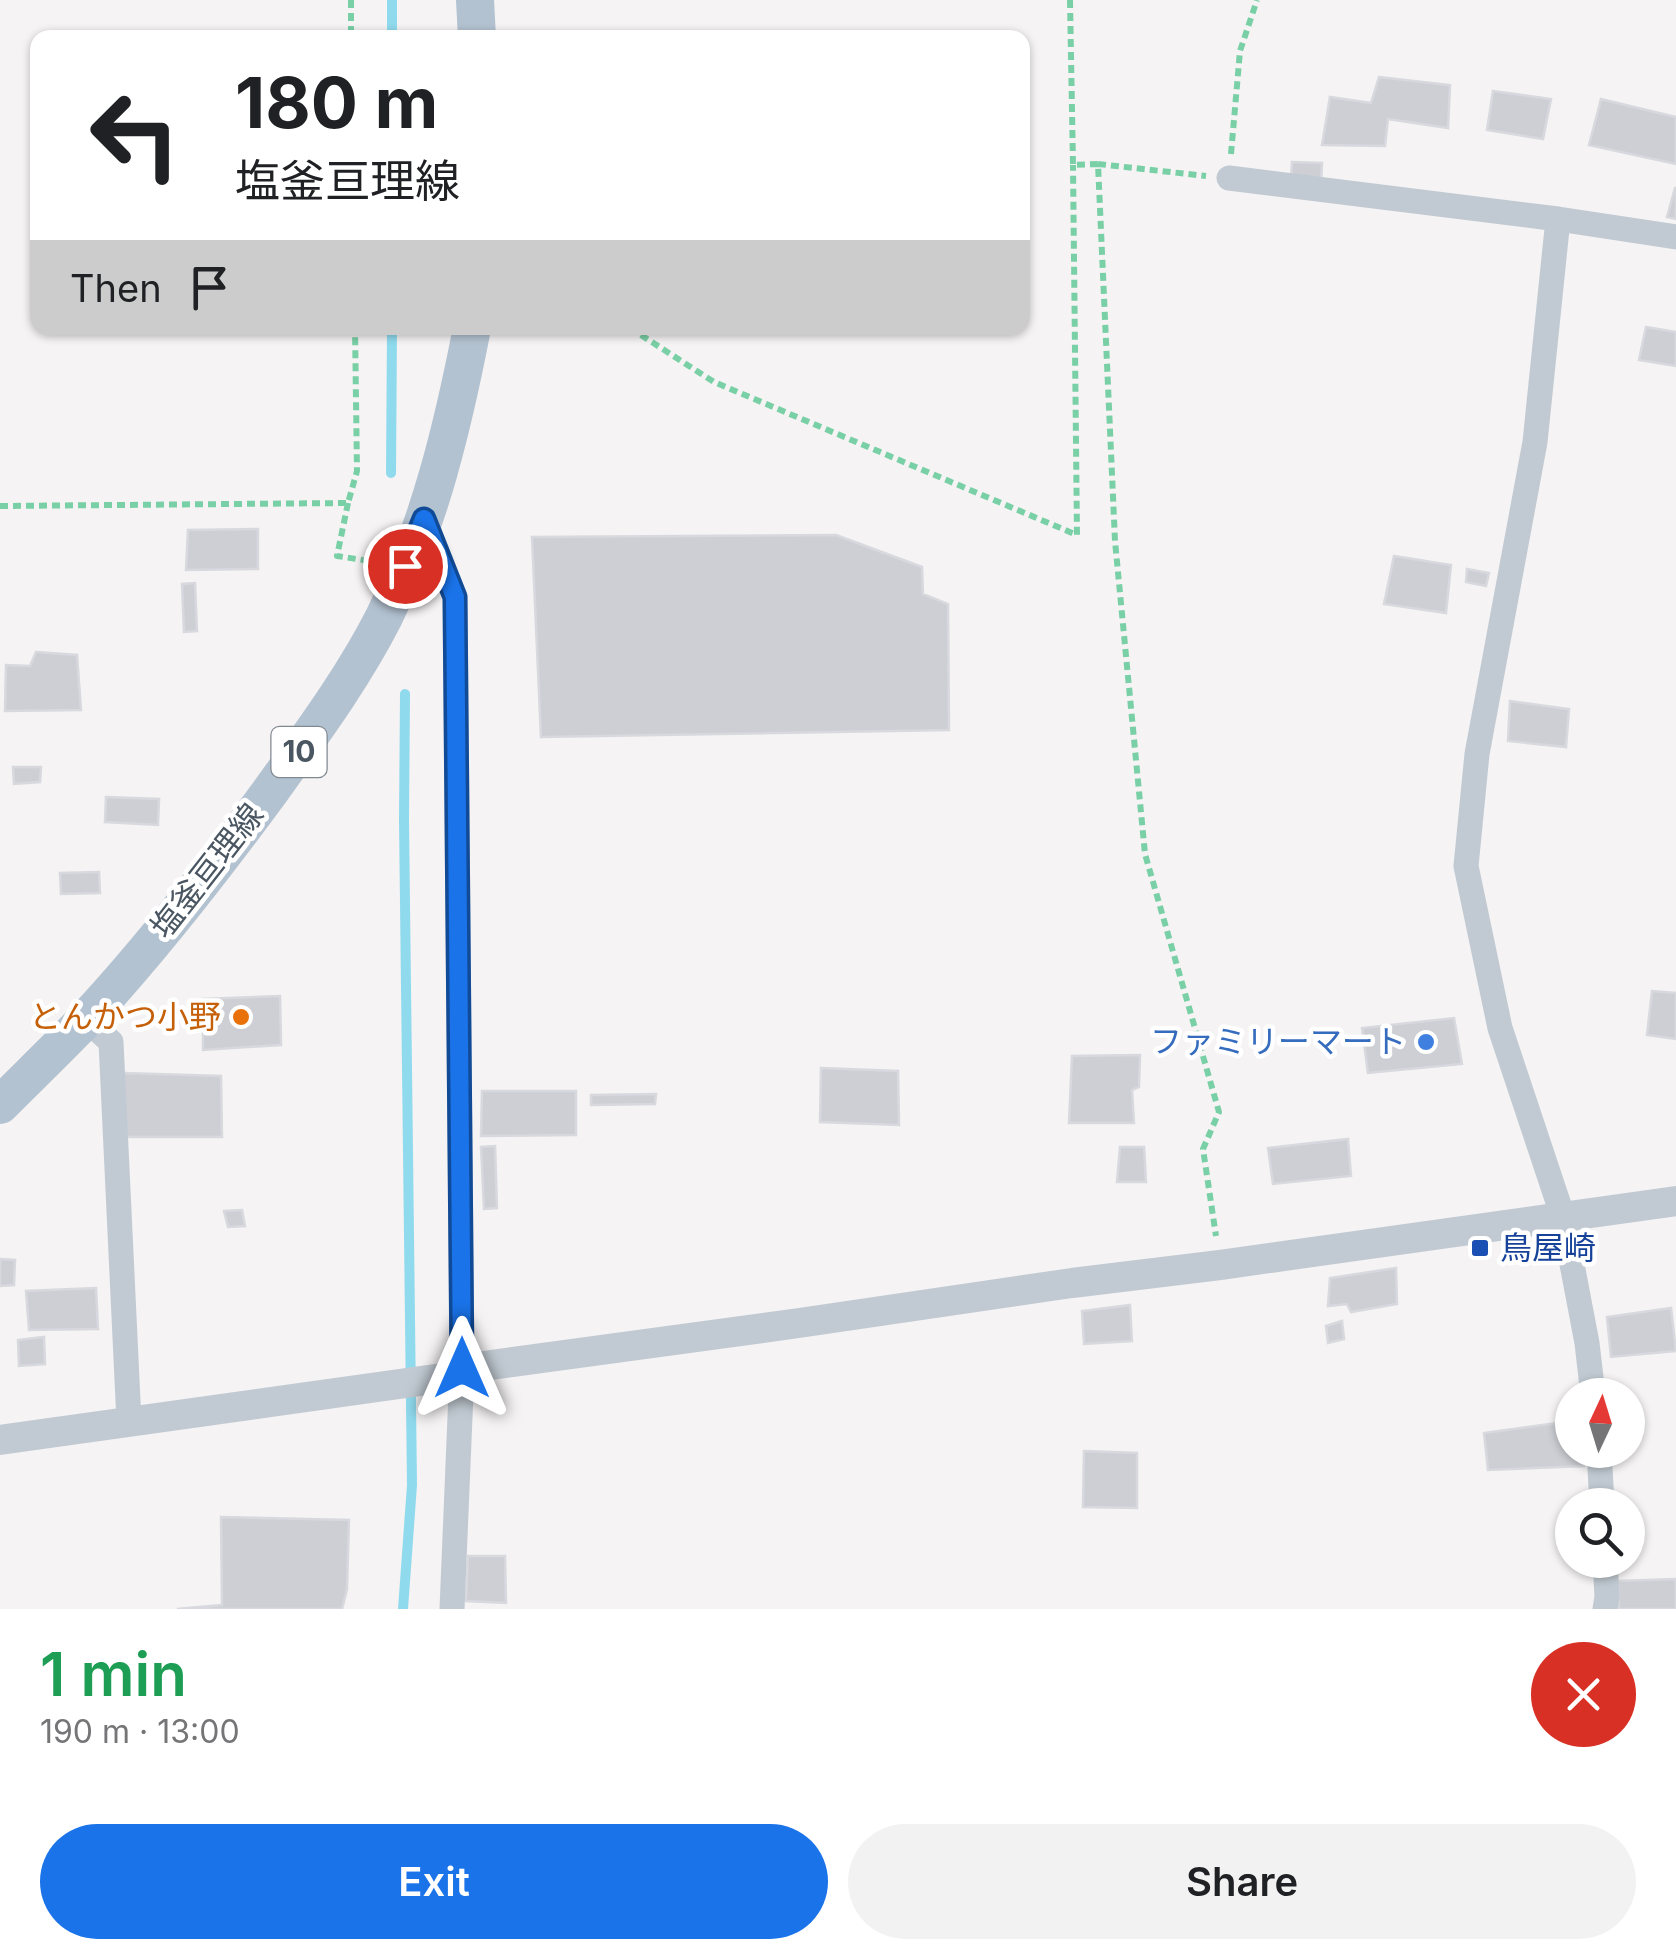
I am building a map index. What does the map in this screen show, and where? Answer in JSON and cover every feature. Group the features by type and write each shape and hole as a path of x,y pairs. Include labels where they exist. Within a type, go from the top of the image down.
{"main road":[{"path":"476,0 477,30"},
{"name":"塩釜亘理線","path":"0,1105 86,1019 229,847 317,726 362,656 385,614 424,519 454,417 471,335"}],"street":[{"path":"1229,178 1676,237"},
{"path":"1558,219 1535,442 1477,754 1466,866 1500,1028 1563,1217 1590,1378"},
{"path":"424,519 455,597 452,1609"},
{"path":"86,1019 111,1042 129,1422"},
{"path":"0,1440 1072,1282 1676,1201"},
{"path":"1605,1609 1606,1578"}],"path":[{"path":"351,0 351,30"},
{"path":"641,335 714,382 1077,535 1070,0"},
{"path":"1073,165 1098,164 1229,178 1240,51 1256,0"},
{"path":"1098,164 1114,541 1145,854 1219,1112 1202,1149 1220,1265"},
{"path":"355,335 357,471 337,556 405,566"},
{"path":"0,506 348,503"}],"building":[{"path":"1379,77 1450,85 1448,128 1388,119 1385,146 1322,145 1330,97 1371,103"},
{"path":"1493,91 1551,99 1543,139 1487,130"},
{"path":"1601,99 1676,117 1676,164 1589,145"},
{"path":"1292,162 1322,163 1321,184 1291,180"},
{"path":"1676,188 1676,219 1667,217"},
{"path":"1646,327 1676,332 1676,366 1639,360"},
{"path":"258,529 258,569 186,570 188,530"},
{"path":"836,535 922,567 923,594 948,604 949,730 541,737 532,537"},
{"path":"1394,556 1451,565 1446,613 1384,604"},
{"path":"1467,569 1489,573 1486,586 1466,582"},
{"path":"195,583 197,631 184,632 182,584"},
{"path":"36,652 77,655 81,710 5,711 6,665 30,666"},
{"path":"1510,701 1569,709 1566,747 1508,741"},
{"path":"13,767 41,767 40,782 14,784"},
{"path":"106,797 159,799 158,825 105,822"},
{"path":"99,872 100,893 61,894 60,873"},
{"path":"1652,991 1676,993 1676,1039 1647,1035"},
{"path":"280,996 281,1045 203,1050 203,999"},
{"path":"1454,1018 1462,1064 1368,1073 1362,1028"},
{"path":"1140,1055 1139,1087 1132,1090 1134,1123 1069,1123 1072,1056"},
{"path":"821,1068 898,1071 899,1125 820,1122"},
{"path":"123,1073 221,1076 222,1137 124,1137"},
{"path":"482,1091 576,1091 576,1135 481,1136"},
{"path":"656,1094 655,1104 591,1105 591,1095"},
{"path":"1348,1139 1351,1176 1273,1184 1268,1148"},
{"path":"495,1146 497,1208 484,1209 481,1147"},
{"path":"1120,1147 1144,1147 1146,1182 1117,1182"},
{"path":"242,1210 245,1226 228,1227 224,1211"},
{"path":"0,1259 15,1260 14,1285 0,1286"},
{"path":"1396,1268 1397,1304 1351,1312 1347,1304 1328,1306 1330,1278"},
{"path":"96,1288 98,1329 29,1330 26,1291"},
{"path":"1130,1305 1132,1341 1084,1344 1082,1311"},
{"path":"1671,1308 1676,1351 1611,1357 1607,1317"},
{"path":"1342,1321 1344,1339 1328,1343 1326,1326"},
{"path":"44,1337 45,1364 19,1366 18,1340"},
{"path":"1555,1423 1555,1467 1488,1470 1484,1433"},
{"path":"1084,1451 1137,1453 1137,1508 1083,1507"},
{"path":"221,1517 349,1520 347,1589 342,1609 177,1609 222,1605"},
{"path":"468,1556 505,1556 506,1603 466,1601"},
{"path":"1676,1579 1676,1609 1619,1609 1618,1581"}],"waterway":[{"path":"392,0 392,30"},
{"path":"391,473 392,335"},
{"path":"403,1609 412,1485 405,694"}],"place":[{"name":"とんかつ小野","path":"241,1017"},
{"name":"ファミリーマート","path":"1426,1042"},
{"name":"鳥屋崎","path":"1480,1248"}],"route":[{"path":"405,566 424,519 455,597 462,1368"}]}
